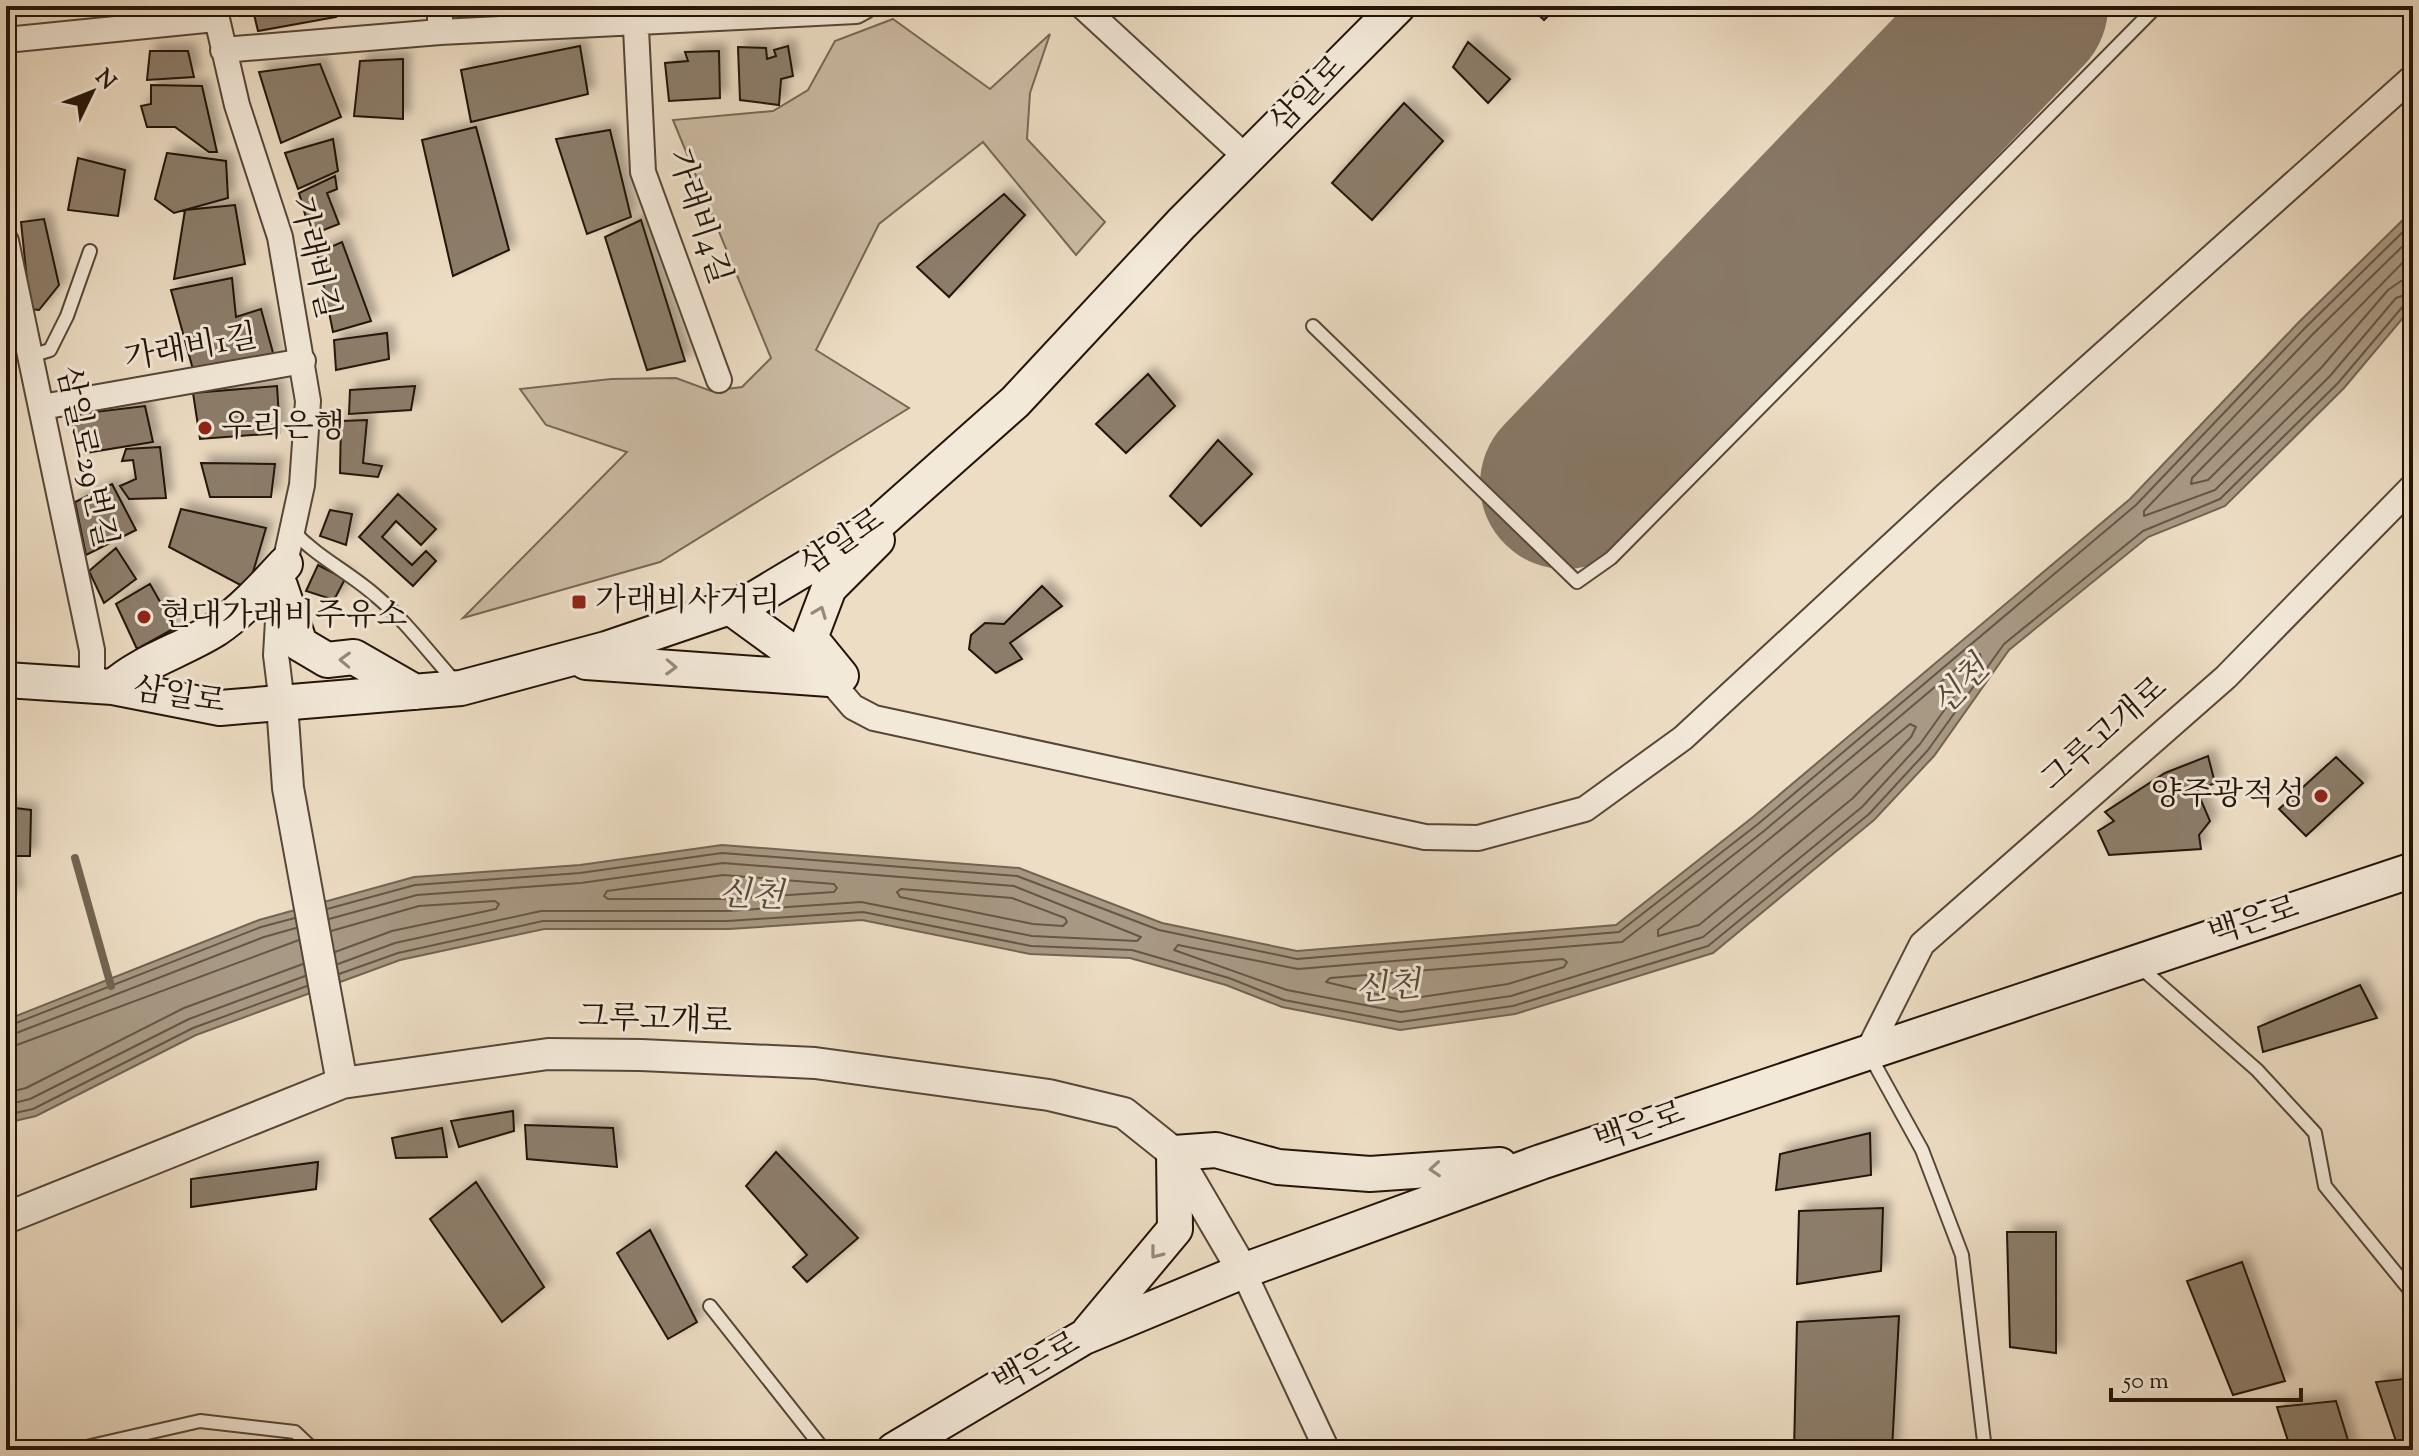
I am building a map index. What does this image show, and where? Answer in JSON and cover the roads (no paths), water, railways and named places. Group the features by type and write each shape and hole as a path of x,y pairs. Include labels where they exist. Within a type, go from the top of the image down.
{"main road":[{"name":"삼일로","path":"6,680 102,687 220,708 461,688 566,660 756,598 873,528 1015,402 1181,224 1398,6"},
{"path":"835,678 810,638 829,588 861,558 925,483"},
{"path":"102,687 178,651 219,627 283,575 300,644 327,660 354,657 415,692"},
{"path":"730,607 835,678"},
{"path":"566,660 835,678"},
{"name":"백은로","path":"894,1450 1084,1337 1243,1271 1541,1162 2413,870"},
{"path":"1084,1337 1175,1229 1174,1153 1216,1150 1278,1167 1370,1174 1541,1162"}],"street":[{"path":"440,6 440,32"},
{"path":"223,50 635,14 856,11 865,6"},
{"path":"1082,6 1248,159"},
{"path":"6,40 215,12"},
{"name":"가래비길","path":"215,12 237,105 280,237 308,401 306,443 283,575 276,655 282,704"},
{"name":"가래비4길","path":"635,14 643,172 719,380"},
{"path":"835,678 853,707 874,718 1425,837 1478,838 1585,809 1683,738 1946,495 2413,77"},
{"name":"삼일로29번길","path":"6,241 102,687"},
{"name":"가래비1길","path":"42,407 303,361"},
{"name":"그루고개로","path":"1868,1051 1922,944 2226,677 2413,486"},
{"path":"282,704 288,788 340,1070"},
{"name":"그루고개로","path":"6,1218 340,1070 548,1054 815,1063 1049,1095 1124,1113 1174,1153 1243,1271"},
{"path":"1243,1271 1327,1450"}],"lane":[{"path":"1313,326 1577,582 1611,558 2157,6"},
{"path":"31,356 50,350 67,316 90,251"},
{"path":"293,531 312,552 354,579 399,615 411,634 461,688"},
{"path":"2134,962 2257,1070 2315,1133 2325,1186 2413,1294"},
{"path":"1868,1051 1922,1150 1962,1255 1985,1450"},
{"path":"710,1306 824,1450"},
{"path":"73,1450 200,1421 295,1432 314,1450"}],"water":[{"name":"신천","path":"2413,210 2413,306 2344,388 2225,506 2148,537 2009,650 1934,756 1874,820 1713,953 1515,1014 1400,1030 1282,1007 1226,985 1130,958 1030,954 862,920 729,929 544,929 400,960 196,1035 36,1116 6,1123 6,1020 259,920 414,877 580,865 722,845 1019,868 1162,923 1297,951 1616,925 1753,817 2130,499 2299,322"}],"waterway":[{"path":"6,618 8,625"},
{"path":"75,858 111,986"}],"place":[{"name":"우리은행","path":"205,428"},
{"name":"가래비사거리","path":"579,602"},
{"name":"현대가래비주유소","path":"144,617"},
{"name":"양주광적성","path":"2321,796"}]}
